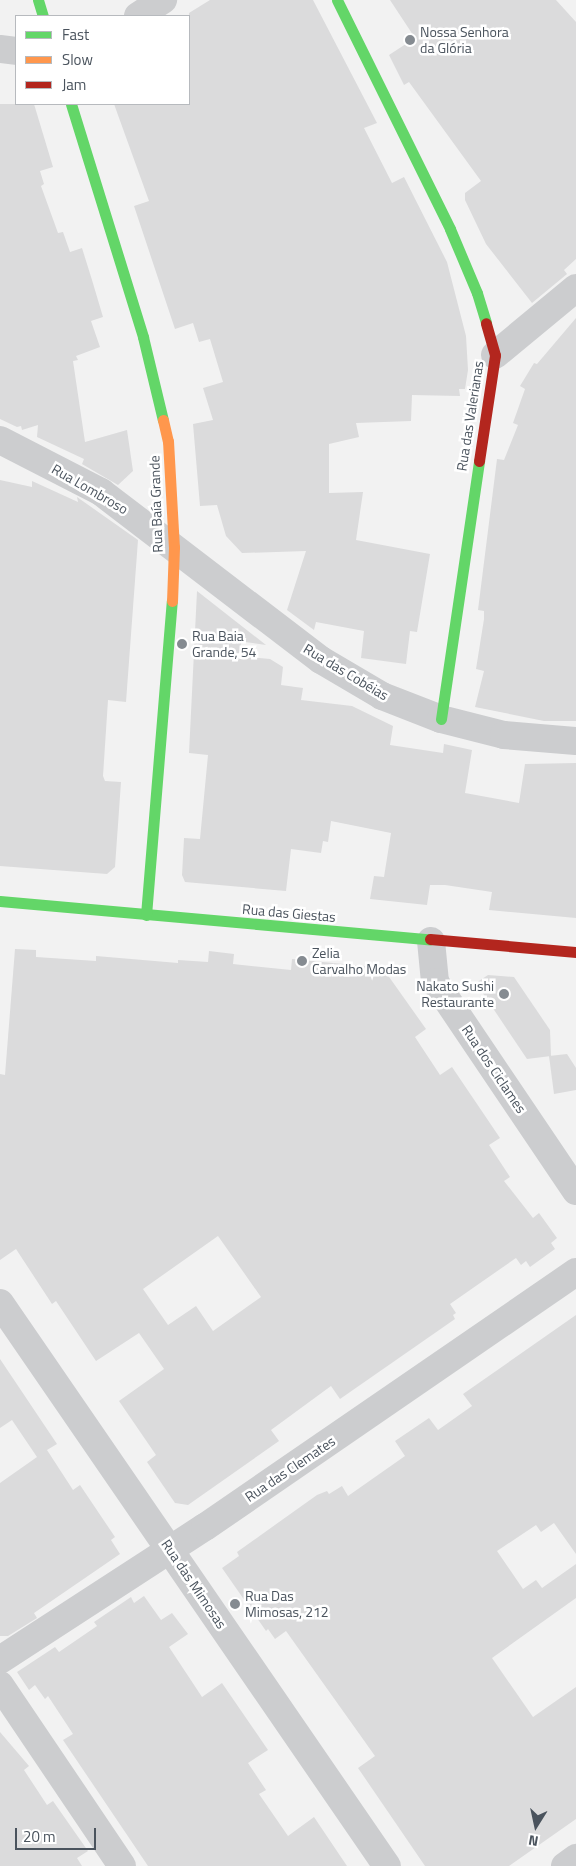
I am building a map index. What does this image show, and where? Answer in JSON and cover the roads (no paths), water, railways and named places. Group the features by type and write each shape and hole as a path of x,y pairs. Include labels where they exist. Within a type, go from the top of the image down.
{"main road":[{"path":"38,0 43,15"},
{"name":"Rua das Valerianas","path":"337,0 450,229 477,293 495,356 441,718"},
{"name":"Rua Baía Grande","path":"71,105 143,337 168,441 174,547 146,915"},
{"name":"Rua das Giestas","path":"0,901 431,941 576,952"}],"street":[{"path":"140,15 163,0"},
{"path":"0,49 15,51"},
{"path":"495,356 576,288"},
{"name":"Rua Lombroso","path":"0,440 101,492 174,547"},
{"name":"Rua das Cobéias","path":"174,547 321,660 382,696 441,718 504,735 576,741"},
{"name":"Rua dos Ciclames","path":"431,941 435,982 576,1191"},
{"name":"Rua das Clemates","path":"0,1660 170,1549 576,1272"},
{"name":"Rua das Mimosas","path":"0,1304 386,1866"},
{"path":"0,1685 122,1866"},
{"path":"565,1866 576,1858"}],"place":[{"name":"Nossa Senhora da Glória","path":"410,40"},
{"name":"Rua Baia Grande, 54","path":"182,644"},
{"name":"Zelia Carvalho Modas","path":"302,961"},
{"name":"Nakato Sushi Restaurante","path":"504,994"},
{"name":"Rua Das Mimosas, 212","path":"235,1604"}]}
